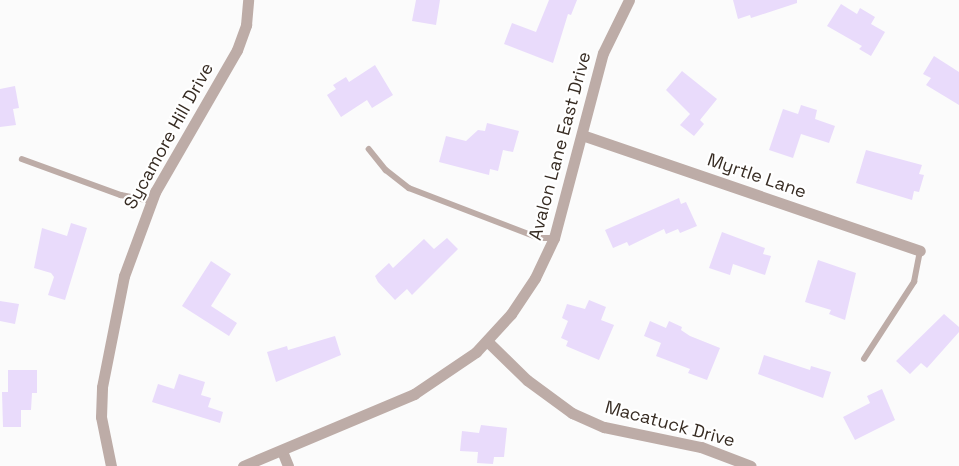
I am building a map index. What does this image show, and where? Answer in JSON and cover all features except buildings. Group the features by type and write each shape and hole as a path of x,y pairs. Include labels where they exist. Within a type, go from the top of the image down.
{"street":[{"name":"Sycamore Hill Drive","path":"110,466 101,417 107,351 122,282 151,200 236,50 246,25 248,0"},
{"name":"Avalon Lane East Drive","path":"243,466 414,394 459,365 487,341 528,290 554,238 608,39 629,0"},
{"name":"Myrtle Lane","path":"582,135 920,251"},
{"name":"Macatuck Drive","path":"487,341 538,389 572,413 604,427 701,447 751,466"},
{"path":"282,451 288,466"}],"lane":[{"path":"370,149 386,170 409,188 539,238 554,238"},
{"path":"22,159 121,195 151,200"},
{"path":"864,358 914,282 920,251"}]}
